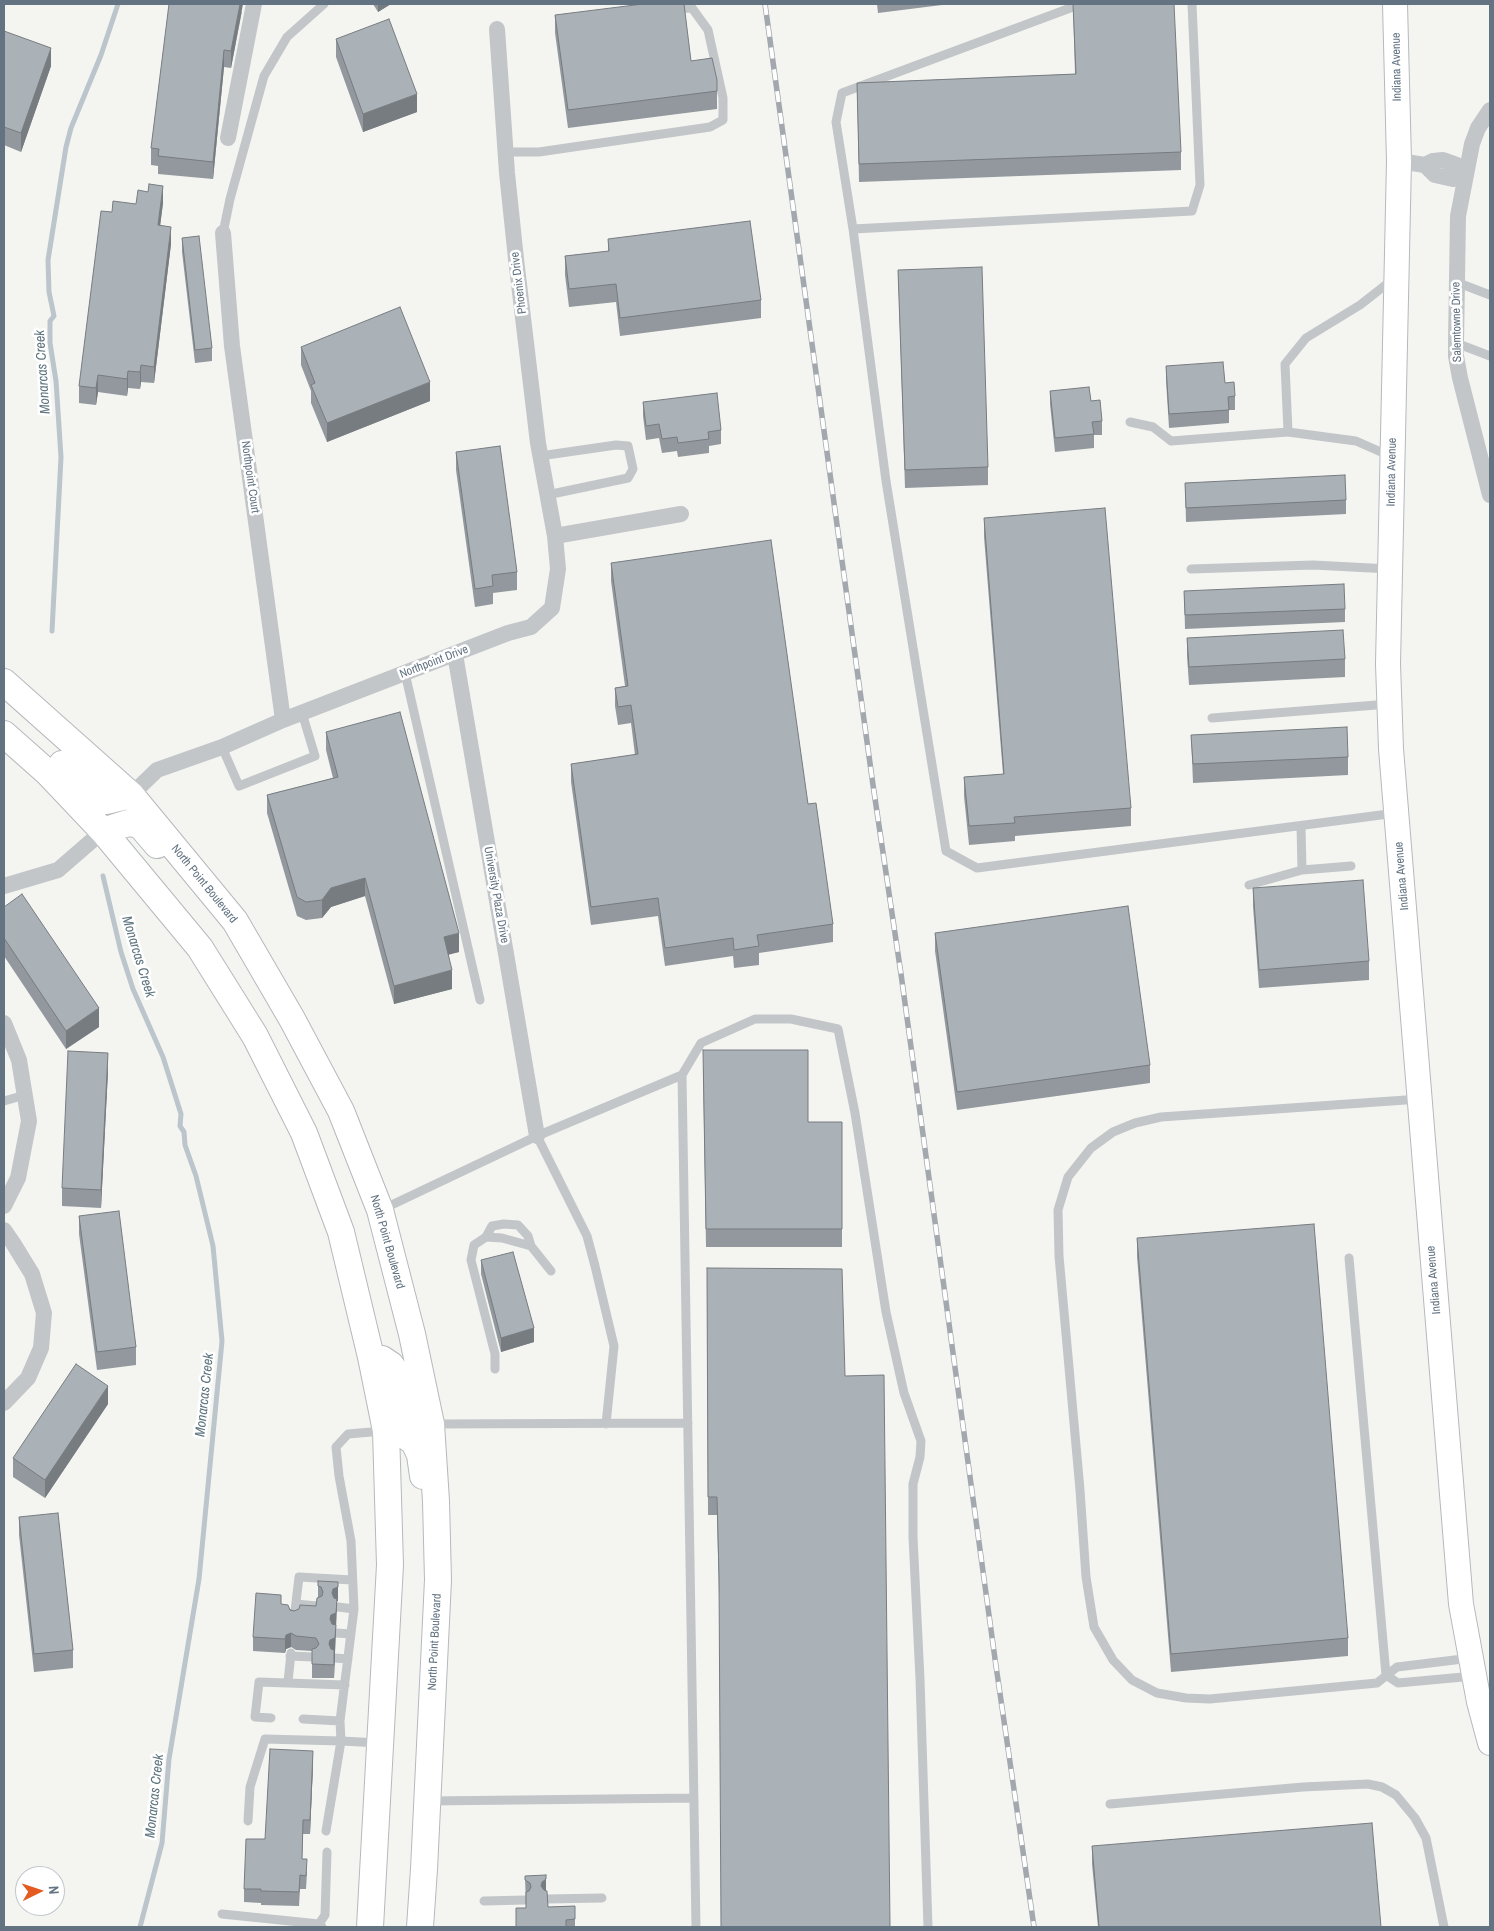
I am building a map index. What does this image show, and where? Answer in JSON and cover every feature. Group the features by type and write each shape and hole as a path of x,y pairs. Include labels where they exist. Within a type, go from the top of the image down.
{"main road":[{"name":"Indiana Avenue","path":"1395,4 1399,161 1388,664 1390,704 1397,813 1461,1604 1490,1744"},
{"name":"North Point Boulevard","path":"4,682 131,795 235,921 248,941 341,1111 380,1210 412,1334 431,1424 436,1500 438,1580 428,1802 420,1927"},
{"path":"4,729 23,729 95,795 107,801 131,795"},
{"path":"4,734 48,773 103,830 200,948 260,1045 304,1133 341,1232 371,1357 386,1431 390,1565 370,1927"},
{"path":"103,830 128,823 140,825 229,934 248,941"},
{"path":"371,1357 382,1359 395,1371 403,1410 407,1415 412,1420 431,1424"},
{"path":"386,1431 404,1435 414,1442 420,1455 425,1490 436,1500"}],"street":[{"path":"228,138 254,4"},
{"name":"Phoenix Drive","path":"497,29 516,260 540,456 555,536"},
{"name":"Salemtowne Drive","path":"1490,110 1478,128 1463,175 1457,228 1456,282 1456,356 1460,378 1486,467 1490,495"},
{"path":"1399,161 1425,165 1433,161 1442,160 1457,165 1463,175"},
{"name":"Northpoint Court","path":"223,233 232,346 283,720"},
{"path":"555,536 681,514"},
{"name":"Northpoint Drive","path":"131,795 157,770 222,747 283,720 508,633 531,627 552,608 558,569 555,536"},
{"name":"University Plaza Drive","path":"455,654 537,1136"},
{"path":"4,886 58,870 103,830"},
{"path":"4,1023 19,1060 29,1121 18,1178 4,1206"},
{"path":"4,1230 32,1274 44,1313 41,1348 28,1378 4,1402"}],"lane":[{"path":"223,233 255,103 264,76 287,37 324,4"},
{"path":"1081,4 842,93 836,122 853,229 886,481 946,851 977,868 1397,813"},
{"path":"853,229 1192,211 1200,185 1192,4"},
{"path":"506,152 539,152 710,127 723,120 723,98 708,30 692,8 666,9"},
{"path":"1288,432 1285,364 1306,338 1360,305 1396,277"},
{"path":"1456,282 1490,295"},
{"path":"1456,343 1490,356"},
{"path":"1130,422 1153,427 1171,441 1288,432 1356,441 1392,458"},
{"path":"540,456 616,445 628,446 633,469 628,478 547,495"},
{"path":"1191,569 1313,565 1390,568"},
{"path":"405,673 480,1000"},
{"path":"1212,718 1390,704"},
{"path":"222,747 239,786 315,756 302,713"},
{"path":"1301,826 1302,870"},
{"path":"1249,885 1302,870 1351,866"},
{"path":"696,1927 682,1075 701,1043 755,1019 791,1020 838,1029 855,1113 886,1312 904,1393 921,1441 920,1457 913,1484 913,1537 920,1679 928,1927"},
{"path":"380,1210 537,1136 682,1075"},
{"path":"4,1101 25,1095"},
{"path":"1420,1099 1161,1118 1135,1123 1113,1132 1091,1148 1068,1177 1058,1210 1059,1256 1086,1577 1094,1627 1113,1660 1132,1680 1157,1693 1186,1698 1210,1699 1376,1683 1397,1667 1473,1667"},
{"path":"537,1136 588,1236 614,1346 606,1424"},
{"path":"495,1369 495,1354 471,1260 474,1246 486,1237 492,1226 504,1224 518,1225 528,1236 531,1246 551,1271"},
{"path":"486,1237 502,1238 531,1246"},
{"path":"1349,1258 1386,1675"},
{"path":"431,1424 688,1423"},
{"path":"326,1831 341,1741 340,1721 354,1609 351,1541 339,1476 336,1447 348,1434 386,1431"},
{"path":"294,1619 299,1577 352,1580"},
{"path":"296,1604 317,1606"},
{"path":"338,1608 354,1609"},
{"path":"336,1633 352,1634"},
{"path":"288,1682 291,1654 313,1657"},
{"path":"335,1658 348,1659"},
{"path":"1386,1675 1398,1683 1473,1667"},
{"path":"271,1718 255,1717 259,1682 345,1685"},
{"path":"303,1719 340,1721"},
{"path":"248,1821 250,1787 266,1739 380,1743"},
{"path":"1110,1804 1303,1787 1368,1784 1382,1787 1396,1795 1415,1818 1426,1838 1444,1927"},
{"path":"428,1802 694,1798"},
{"path":"222,1914 320,1926 326,1915 327,1852"},
{"path":"547,1899 602,1898"},
{"path":"484,1901 525,1900"}],"building":[{"path":"169,4 240,4 231,51 224,50 213,162 158,156 159,149 151,148"},
{"path":"643,4 684,4 691,61 712,58 717,80 717,91 568,110 555,15"},
{"path":"1073,4 1174,4 1181,152 859,164 857,83 1076,74"},
{"path":"389,19 417,94 363,114 336,39"},
{"path":"4,31 51,48 21,133 4,127"},
{"path":"149,184 163,186 158,225 171,227 154,367 141,365 140,372 128,371 127,379 98,375 96,388 79,386 101,211 112,212 113,201 136,204 138,190 148,192"},
{"path":"750,221 761,300 620,318 616,284 569,289 565,256 609,251 608,239"},
{"path":"199,236 212,348 195,350 182,238"},
{"path":"982,267 988,467 905,470 898,270"},
{"path":"400,307 430,382 327,423 311,385 315,383 301,347"},
{"path":"1223,362 1225,383 1234,382 1235,396 1228,397 1229,410 1169,414 1166,366"},
{"path":"1089,387 1091,401 1100,400 1102,421 1092,422 1094,434 1055,438 1050,391"},
{"path":"717,393 721,430 708,432 709,439 678,443 677,437 662,439 659,424 646,426 643,402"},
{"path":"500,446 517,572 492,575 493,586 475,589 456,452"},
{"path":"1345,475 1346,500 1186,508 1185,483"},
{"path":"1105,508 1131,808 1014,817 1015,823 969,826 964,777 1004,774 984,518"},
{"path":"771,540 808,804 816,803 833,924 757,935 759,946 734,950 733,938 665,948 658,898 591,907 571,764 638,754 631,705 618,707 615,688 628,686 611,563"},
{"path":"1344,584 1345,609 1185,615 1184,591"},
{"path":"1343,630 1345,659 1189,667 1187,638"},
{"path":"400,712 459,933 444,937 452,970 394,986 365,878 331,888 322,900 306,902 297,897 267,795 338,777 326,732"},
{"path":"1347,727 1348,757 1193,764 1191,735"},
{"path":"1363,880 1369,961 1259,970 1253,888"},
{"path":"22,894 99,1008 66,1031 4,938 4,907"},
{"path":"1128,906 1150,1065 957,1092 935,933"},
{"path":"703,1050 808,1050 808,1122 842,1122 842,1229 706,1229"},
{"path":"68,1051 108,1053 101,1190 62,1188"},
{"path":"119,1211 136,1347 97,1352 79,1216"},
{"path":"1314,1224 1348,1638 1171,1654 1137,1238"},
{"path":"513,1252 534,1328 501,1338 481,1260"},
{"path":"707,1268 842,1269 845,1376 884,1375 890,1927 721,1927 719,1576 717,1497 708,1497"},
{"path":"76,1364 108,1386 45,1480 13,1458"},
{"path":"58,1513 73,1650 34,1654 19,1517"},
{"path":"318,1581 338,1582 338,1587 333,1589 332,1593 334,1598 337,1599 336,1613 331,1615 330,1619 332,1624 336,1625 335,1638 330,1640 329,1644 331,1649 334,1650 334,1665 312,1664 312,1649 316,1648 319,1644 316,1638 296,1636 291,1633 286,1635 285,1639 253,1637 256,1593 281,1595 281,1604 288,1605 290,1610 294,1611 299,1609 300,1605 316,1606 317,1598 322,1596 323,1592 321,1587 318,1586"},
{"path":"270,1749 313,1751 310,1820 303,1820 302,1859 307,1859 306,1876 300,1875 299,1892 244,1889 246,1839 265,1839"},
{"path":"1372,1823 1381,1927 1099,1927 1092,1846"},
{"path":"546,1875 546,1879 542,1882 541,1886 547,1891 548,1907 575,1906 575,1919 566,1920 566,1927 516,1927 516,1908 526,1908 526,1892 531,1887 530,1883 525,1880 525,1876"}],"waterway":[{"name":"Monarcas Creek","path":"52,631 61,457 56,381 50,343 50,321 54,316 49,292 48,260 66,147 71,128 101,55 118,4"},
{"name":"Monarcas Creek","path":"103,876 121,952 133,989 163,1057 181,1114 180,1126 184,1132 185,1145 196,1176 213,1246 222,1341 199,1579 169,1759 162,1843 140,1927"}],"railway":[{"path":"765,4 1034,1927"}]}
